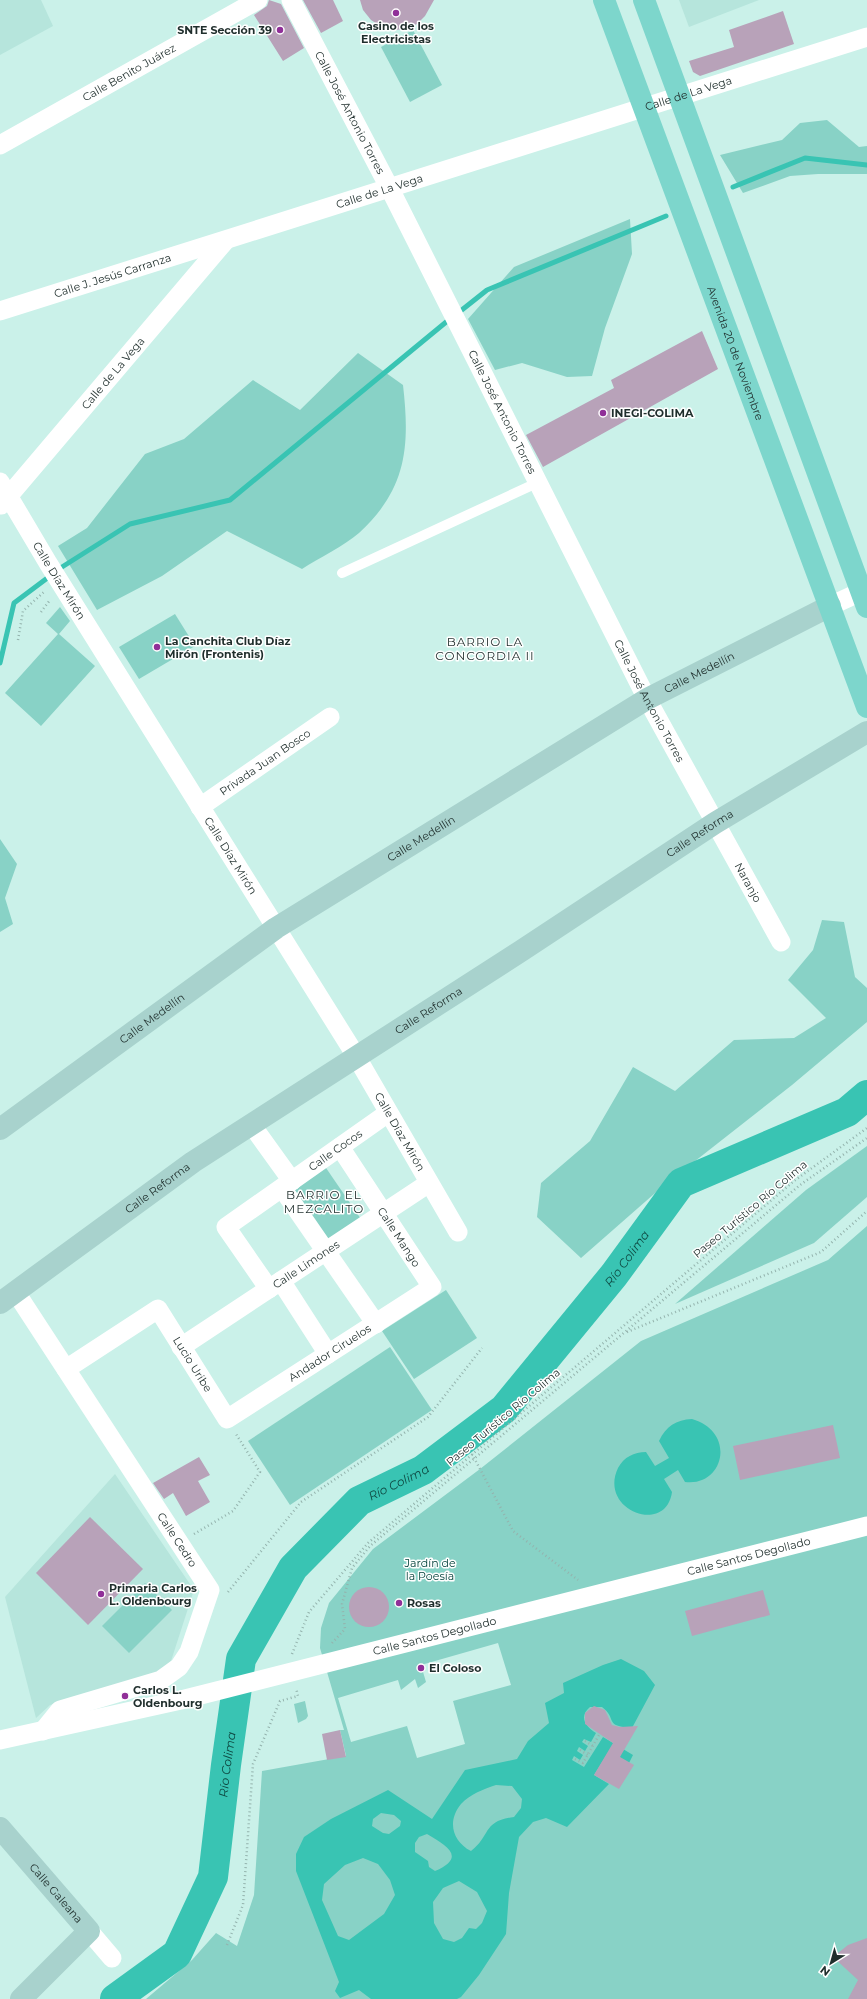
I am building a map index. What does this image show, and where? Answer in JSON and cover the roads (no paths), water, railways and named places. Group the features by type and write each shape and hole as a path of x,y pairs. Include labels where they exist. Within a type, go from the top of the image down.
{"main road":[{"name":"Avenida 20 de Noviembre","path":"604,0 867,707"},
{"path":"644,0 678,97 865,596"}],"street":[{"name":"Calle Benito Juárez","path":"0,146 258,0"},
{"name":"Calle José Antonio Torres","path":"290,0 390,188 450,305 647,699 715,823"},
{"name":"Calle de La Vega","path":"3,495 226,241 867,37"},
{"name":"Calle J. Jesús Carranza","path":"0,311 226,241"},
{"name":"Calle Díaz Mirón","path":"3,495 55,573 356,1056 458,1232"},
{"name":"Calle Medellín","path":"0,1129 276,928 647,699 830,606 865,596"},
{"name":"Privada Juan Bosco","path":"200,807 330,717"},
{"name":"Calle Reforma","path":"5,1297 193,1162 521,951 715,823 867,732"},
{"name":"Naranjo","path":"715,823 781,942"},
{"name":"Calle Cocos","path":"275,1285 226,1228 388,1113"},
{"path":"251,1124 326,1251 376,1324"},
{"name":"Calle Mango","path":"340,1147 432,1287"},
{"name":"Calle Limones","path":"181,1347 429,1183"},
{"path":"275,1285 328,1354"},
{"name":"Andador Ciruelos","path":"227,1419 432,1287"},
{"name":"Calle Cedro","path":"5,1297 66,1370 210,1590 189,1652 179,1667 161,1680 60,1710 43,1731"},
{"name":"Lucio Uribe","path":"66,1370 158,1309 227,1419"},
{"name":"Calle Santos Degollado","path":"0,1740 181,1700 867,1526"},
{"name":"Calle Galeana","path":"0,1828 112,1958"},
{"path":"21,1999 89,1931"}],"lane":[{"path":"342,573 539,482"}],"waterway":[{"path":"733,187 805,158 867,165"},
{"path":"458,313 487,290 666,216"},
{"path":"0,663 14,603 62,567 130,524 230,500 451,318"},
{"name":"Río Colima","path":"115,1999 177,1954 213,1877 226,1765 241,1659 293,1568 359,1501 423,1470 504,1409 614,1275 681,1183 847,1112 867,1095"}],"place":[{"name":"Casino de los Electricistas","path":"396,13"},
{"name":"SNTE Sección 39","path":"280,30"},
{"name":"INEGI-COLIMA","path":"603,413"},
{"name":"La Canchita Club Díaz Mirón (Frontenis)","path":"157,647"},
{"name":"Primaria Carlos L. Oldenbourg","path":"101,1594"},
{"name":"Rosas","path":"399,1603"},
{"name":"El Coloso","path":"421,1668"},
{"name":"Carlos L. Oldenbourg","path":"125,1696"}],"district":[{"name":"BARRIO LA CONCORDIA II","path":"485,648"},
{"name":"BARRIO EL MEZCALITO","path":"324,1201"}],"park label":[{"name":"Jardín de la Poesía","path":"430,1569"}]}
